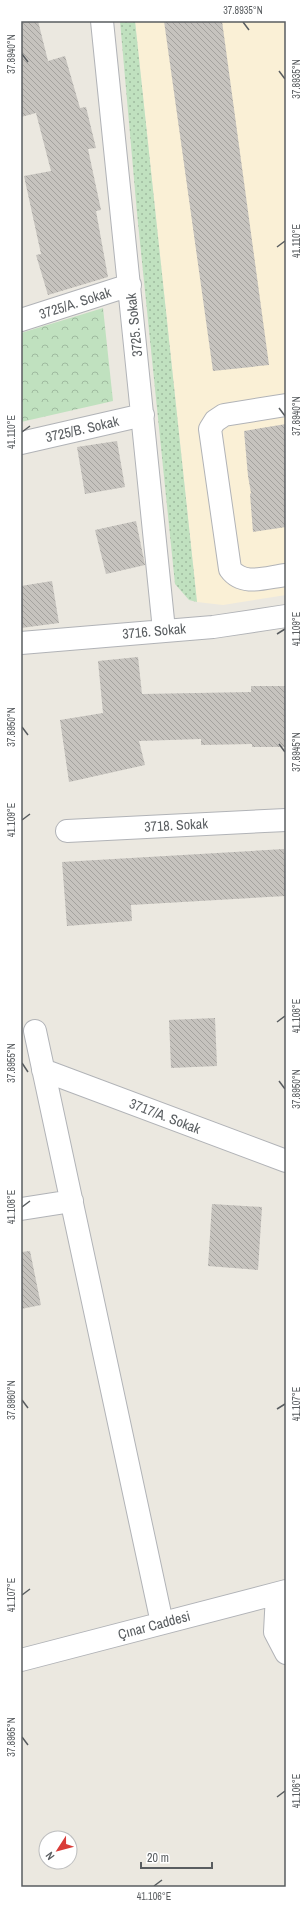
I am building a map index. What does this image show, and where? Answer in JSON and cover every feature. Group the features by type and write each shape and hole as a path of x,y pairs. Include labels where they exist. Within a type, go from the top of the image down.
{"street":[{"name":"3725. Sokak","path":"102,21 164,630"},
{"name":"3725/A. Sokak","path":"21,320 130,285"},
{"path":"286,405 224,415 215,421 210,429 230,569 237,576 247,580 286,575"},
{"name":"3725/B. Sokak","path":"21,443 143,415"},
{"name":"3716. Sokak","path":"21,643 213,626 286,616"},
{"name":"3718. Sokak","path":"66,831 286,820"},
{"path":"35,1032 162,1623"},
{"name":"3717/A. Sokak","path":"44,1070 286,1161"},
{"path":"21,1209 72,1201"},
{"path":"281,1592 275,1632 286,1653"},
{"name":"Çınar Caddesi","path":"21,1660 281,1592"}],"shaded area":[{"path":"135,21 286,21 286,595 223,605 197,602"}],"green space":[{"path":"120,21 135,21 197,602 189,600 175,584 137,213"},
{"path":"103,308 113,401 21,422 21,333"}],"building":[{"path":"21,21 38,21 48,61 65,56 80,108 86,107 96,148 88,149 101,210 96,211 108,277 48,295 36,255 41,254 24,176 51,171 36,113 21,117"},
{"path":"164,21 222,21 269,365 213,371"},
{"path":"286,424 286,527 253,532 251,493 244,431"},
{"path":"117,441 125,487 85,494 77,447"},
{"path":"136,521 145,565 106,574 95,530"},
{"path":"52,581 59,623 21,628 21,586"},
{"path":"138,657 142,694 251,692 251,686 286,686 286,747 252,747 252,744 201,745 201,739 139,741 145,765 69,782 60,720 103,713 98,661"},
{"path":"284,849 286,896 131,905 132,921 67,926 62,862"},
{"path":"215,1018 217,1066 171,1068 169,1020"},
{"path":"212,1204 262,1207 258,1270 208,1266"},
{"path":"30,1251 41,1305 21,1309 21,1252"}]}
